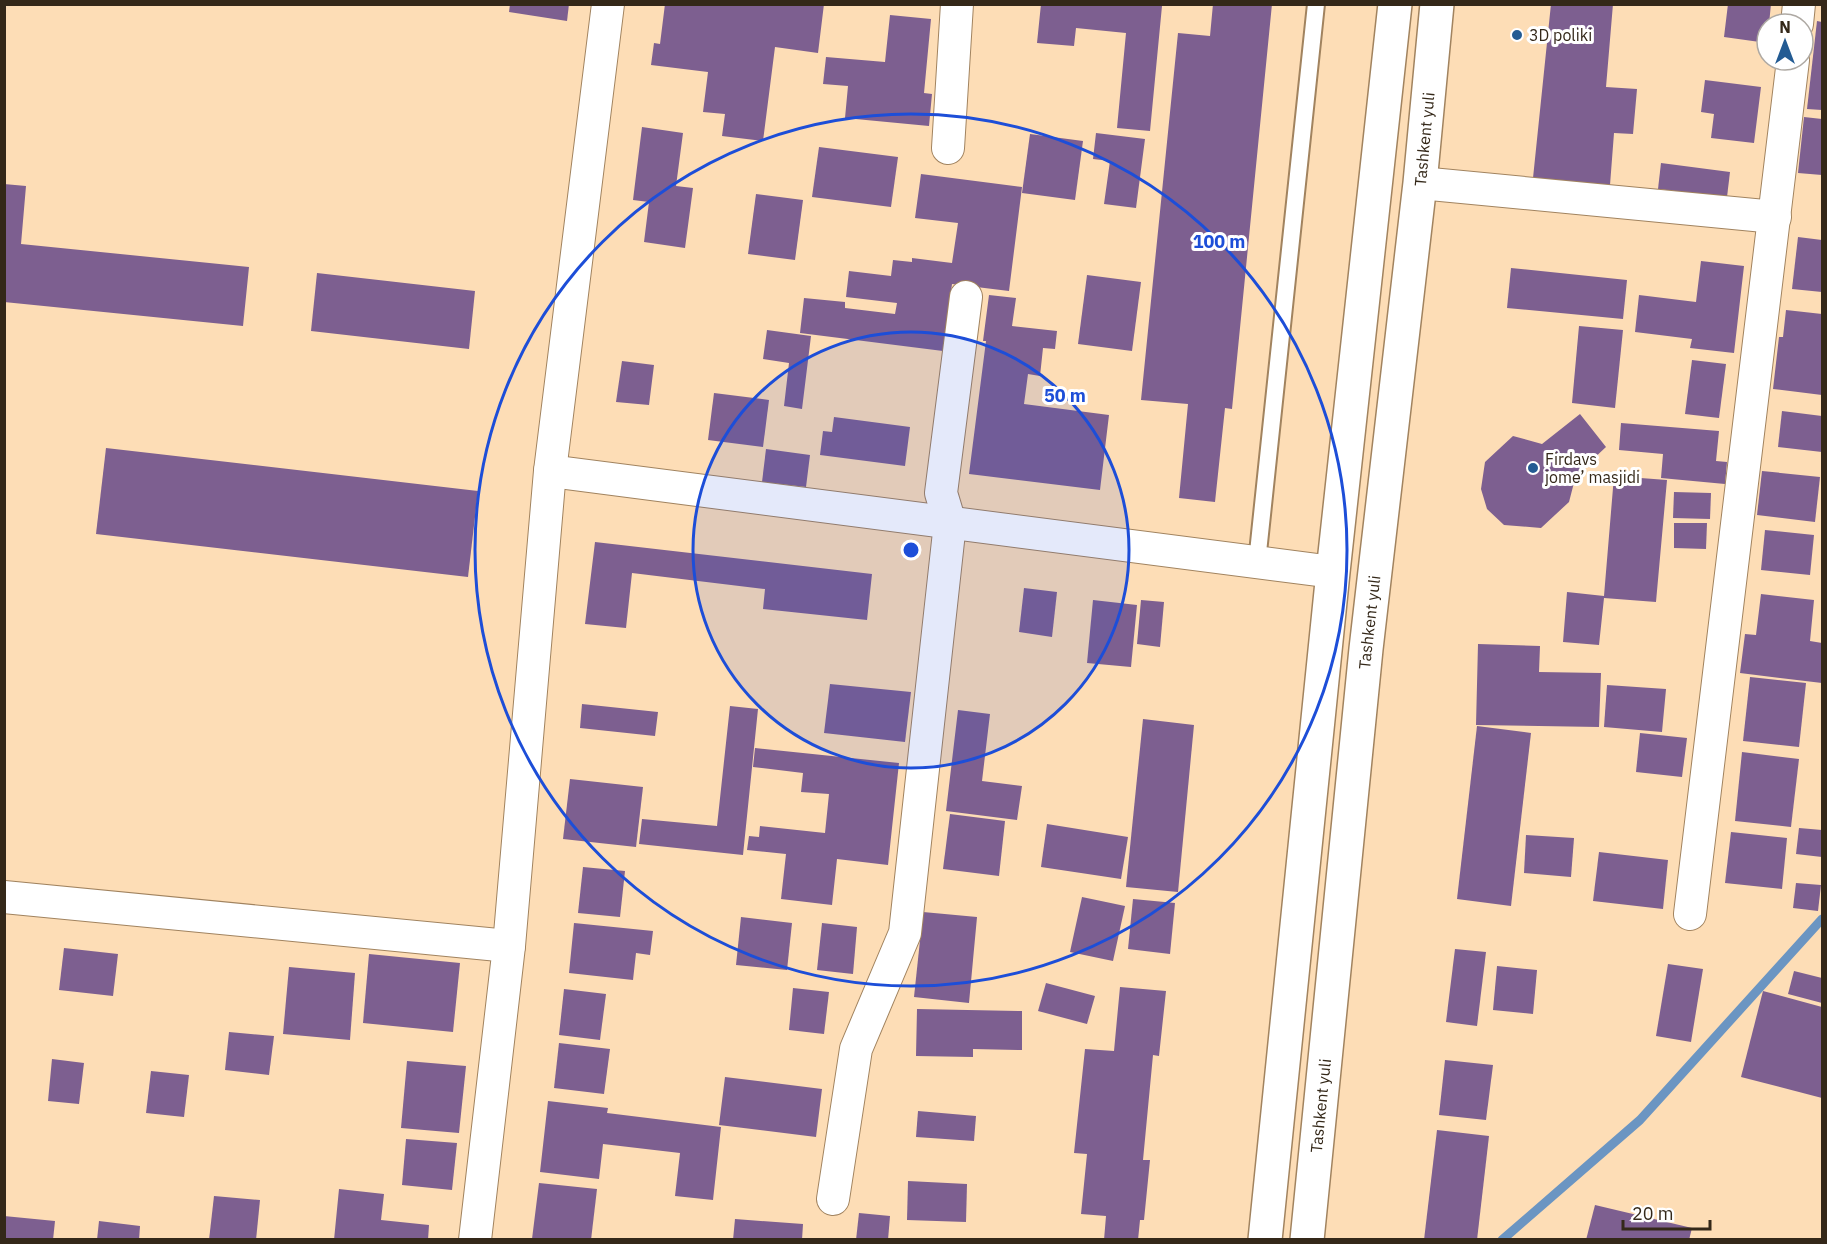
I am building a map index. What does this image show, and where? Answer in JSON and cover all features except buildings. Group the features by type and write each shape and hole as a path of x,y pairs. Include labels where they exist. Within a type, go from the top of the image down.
{"highway":[{"path":"1265,1239 1333,572 1395,4"},
{"name":"Tashkent yuli","path":"1307,1239 1366,649 1420,183 1437,4"},
{"path":"1286,1036 1328,1040"}],"street":[{"path":"475,1239 509,946 550,471 608,4"},
{"path":"948,148 957,4"},
{"path":"1690,914 1792,72"},
{"path":"1420,183 1775,217"},
{"path":"833,1199 856,1048 904,933 950,523 941,494 966,297"},
{"path":"550,471 1333,572"},
{"path":"4,897 509,946"}],"lane":[{"path":"1257,562 1316,4"}],"waterway":[{"path":"1502,1240 1640,1120 1822,919"}],"place":[{"name":"3D poliki","path":"1517,35"},
{"name":"Firdavs jome’ masjidi","path":"1533,468"}]}
